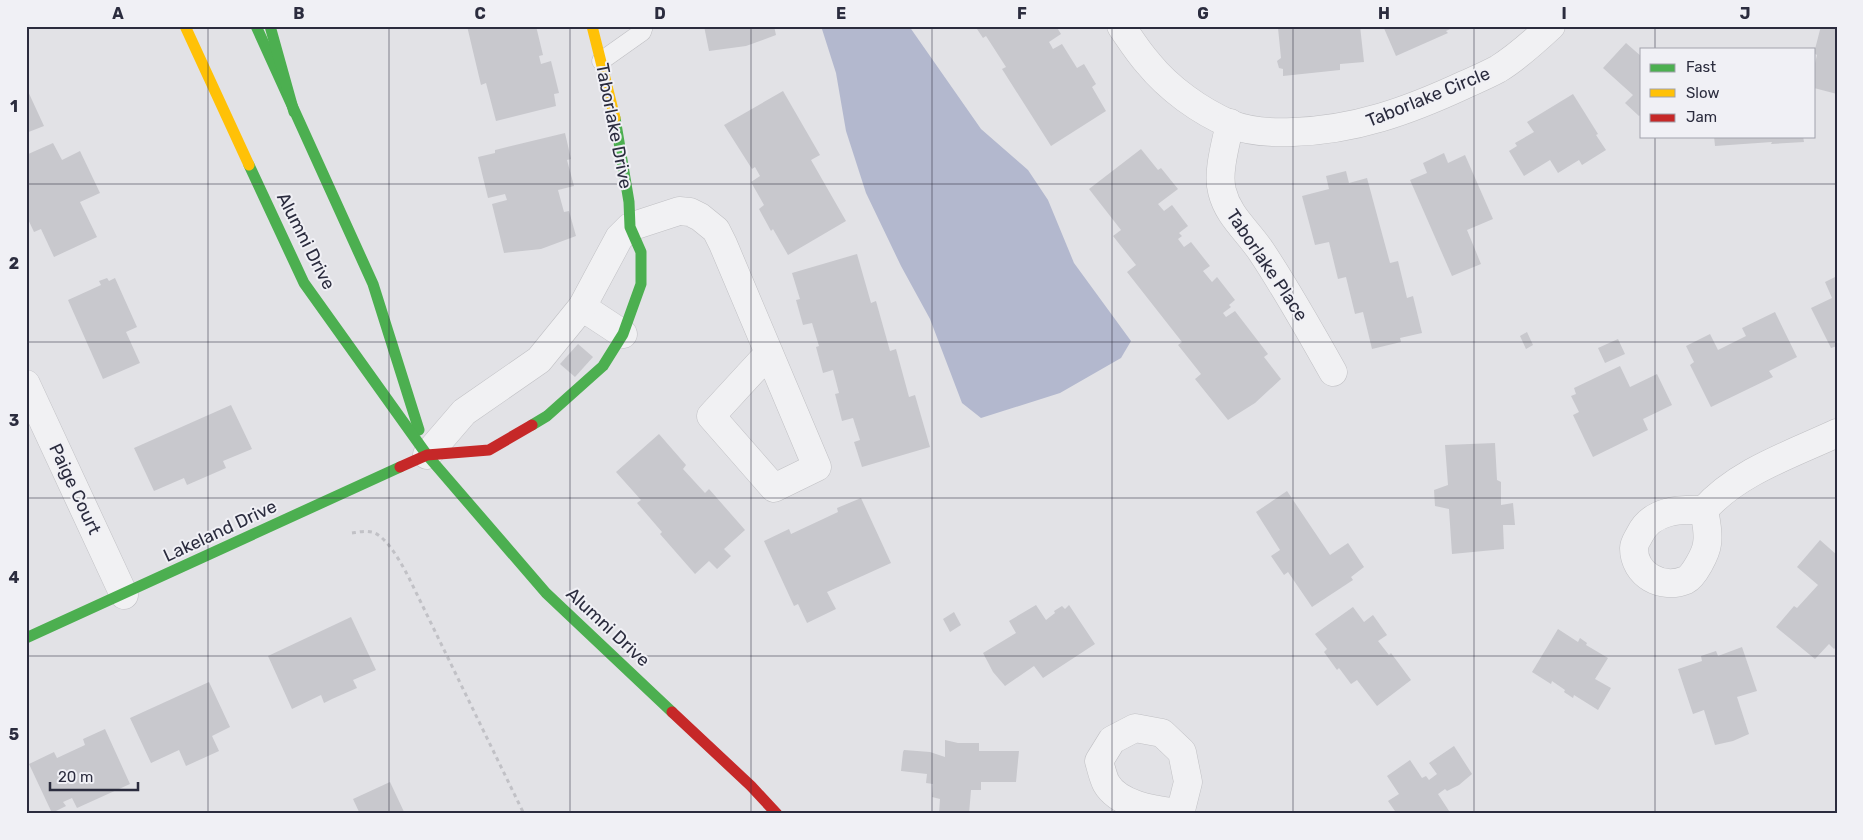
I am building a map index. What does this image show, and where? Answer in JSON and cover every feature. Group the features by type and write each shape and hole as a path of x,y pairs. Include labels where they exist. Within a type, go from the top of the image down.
{"main road":[{"name":"Alumni Drive","path":"185,26 304,283 427,455 546,593 751,786 777,814"},
{"name":"Alumni Drive","path":"256,26 373,284 427,455"},
{"path":"270,26 294,112"},
{"name":"Taborlake Drive","path":"427,455 489,450 547,416 603,366 623,334 641,284 641,252 630,227 629,202 622,153 612,102 592,26"},
{"name":"Lakeland Drive","path":"26,638 124,595 427,455"}],"street":[{"name":"Taborlake Circle","path":"1121,26 1149,64 1197,107 1230,124 1251,130 1283,132 1323,131 1361,124 1447,93 1498,68 1552,26"},
{"name":"Taborlake Place","path":"1230,124 1222,165 1221,189 1227,209 1256,244 1295,303 1333,372"},
{"path":"427,455 464,412 539,360 582,307 619,238 630,227 679,211 690,212 700,216 716,230 723,244 769,353 817,468 774,488 710,416 769,353"},
{"path":"582,307 623,334"},
{"name":"Paige Court","path":"26,384 124,595"},
{"path":"1704,510 1731,486 1761,468 1837,433"}],"lane":[{"path":"601,61 642,32 644,26"}],"path":[{"path":"352,533 360,531 376,534 398,558 524,814"}],"water":[{"path":"821,26 909,26 981,129 1028,170 1048,200 1074,263 1131,341 1121,358 1060,393 981,418 962,403 930,319 901,266 866,193 846,131 836,73"}],"building":[{"path":"467,26 536,26 543,55 539,56 541,64 551,61 559,93 554,94 556,106 496,121 486,83 481,85"},
{"path":"704,26 774,26 776,35 746,46 709,51"},
{"path":"975,26 1056,26 1061,34 1049,42 1053,49 1062,44 1077,68 1084,64 1096,84 1092,87 1106,111 1051,146 1002,69 1006,67 986,36 983,38"},
{"path":"1294,26 1360,26 1364,62 1340,64 1340,70 1283,76 1283,69 1279,68 1277,61 1281,58 1278,28"},
{"path":"1383,26 1457,26 1446,31 1448,33 1396,56"},
{"path":"1821,26 1837,26 1837,94 1816,89 1817,55 1815,48"},
{"path":"1626,43 1640,55 1639,116 1625,103 1633,95 1603,68"},
{"path":"26,87 44,126 26,133"},
{"path":"783,91 820,155 811,160 846,221 788,255 773,229 771,231 759,209 764,205 751,182 760,176 755,167 752,169 724,125"},
{"path":"1573,94 1606,150 1582,165 1579,160 1558,173 1550,160 1524,176 1509,151 1517,146 1515,143 1534,132 1527,122"},
{"path":"565,133 571,159 567,160 574,186 558,190 564,212 569,211 576,236 541,249 504,253 492,204 507,200 505,194 488,198 478,157 495,153 495,150"},
{"path":"1714,138 1803,138 1804,142 1771,144 1772,142 1715,146"},
{"path":"53,143 62,160 80,151 100,193 80,202 97,237 54,257 41,229 34,232 26,215 26,155"},
{"path":"1141,149 1158,170 1161,168 1178,189 1158,204 1164,211 1172,205 1188,226 1179,233 1182,236 1178,239 1184,247 1191,242 1210,266 1203,271 1212,282 1217,277 1235,300 1229,305 1231,307 1223,313 1226,317 1235,311 1268,354 1264,357 1281,379 1255,403 1228,420 1195,379 1201,374 1178,345 1182,342 1127,272 1136,265 1113,236 1121,230 1089,189"},
{"path":"1444,153 1448,163 1465,155 1493,219 1467,230 1481,264 1452,276 1410,180 1427,173 1423,163"},
{"path":"1346,171 1349,183 1367,178 1390,263 1398,261 1407,298 1413,296 1422,333 1400,338 1401,342 1372,349 1363,312 1355,314 1346,277 1338,279 1329,242 1315,245 1302,196 1329,189 1326,176"},
{"path":"857,254 871,303 876,301 890,351 896,349 909,397 915,395 930,447 862,467 854,442 860,440 853,418 842,421 835,394 839,393 833,370 823,373 816,347 819,346 812,323 803,325 796,300 800,299 792,273"},
{"path":"1837,276 1837,346 1831,348 1811,308 1832,298 1825,282"},
{"path":"107,278 109,281 115,278 137,327 126,332 140,363 103,379 68,300 101,285 99,281"},
{"path":"1775,312 1797,357 1769,371 1773,377 1711,407 1690,365 1694,362 1686,346 1710,334 1718,350 1746,336 1742,328"},
{"path":"1527,332 1533,345 1526,349 1520,336"},
{"path":"1618,339 1625,354 1605,363 1598,348"},
{"path":"578,344 593,357 575,377 560,364"},
{"path":"1620,366 1630,387 1657,374 1672,405 1643,419 1648,430 1593,457 1573,415 1579,412 1571,396 1576,394 1574,388"},
{"path":"231,405 252,449 223,461 226,468 187,485 184,478 154,491 134,448"},
{"path":"659,434 686,465 683,469 705,493 709,489 745,530 724,549 731,556 717,569 709,561 695,574 660,534 662,532 637,503 641,500 616,472"},
{"path":"1495,443 1497,480 1501,482 1501,505 1513,503 1515,525 1503,525 1504,549 1452,554 1449,509 1435,506 1434,490 1448,485 1445,445"},
{"path":"1287,491 1330,555 1348,543 1364,567 1351,577 1353,580 1312,607 1288,572 1284,575 1271,556 1280,550 1256,512"},
{"path":"861,498 891,563 827,592 836,609 807,623 798,604 794,606 764,541 789,529 791,534 838,512 837,508"},
{"path":"1820,540 1837,555 1837,646 1834,649 1829,644 1815,659 1776,627 1794,606 1797,608 1818,585 1797,567"},
{"path":"1036,605 1046,620 1055,613 1054,611 1062,606 1065,609 1069,605 1095,644 1043,678 1034,666 1005,686 993,672 983,653 1016,633 1009,621"},
{"path":"1353,607 1364,622 1373,615 1387,635 1378,641 1389,655 1391,653 1411,680 1377,706 1357,680 1351,684 1339,668 1337,670 1324,652 1327,649 1315,634"},
{"path":"954,612 961,625 950,632 943,619"},
{"path":"351,617 376,670 353,680 357,688 324,703 321,695 292,709 268,656"},
{"path":"1558,629 1578,642 1580,638 1587,643 1586,645 1608,658 1595,679 1611,688 1598,710 1574,695 1573,698 1552,681 1551,684 1532,672"},
{"path":"1742,647 1757,691 1737,697 1749,734 1733,741 1715,745 1704,710 1693,714 1678,669 1702,661 1701,656 1716,651 1718,656"},
{"path":"209,682 230,727 212,736 219,751 186,766 179,750 151,763 130,718"},
{"path":"105,729 130,784 77,808 72,798 63,802 66,806 52,813 29,764 54,752 57,758 85,745 83,739"},
{"path":"945,740 958,743 979,743 979,751 1019,751 1016,782 981,782 981,790 971,790 969,814 939,814 940,799 932,797 933,784 926,783 927,774 901,771 904,750 930,752 945,757"},
{"path":"1454,746 1472,774 1459,785 1447,791 1445,789 1438,794 1451,814 1397,814 1388,801 1399,794 1387,776 1410,760 1422,778 1426,776 1429,780 1437,774 1429,763"},
{"path":"390,782 405,814 360,814 353,799"}],"traffic: fast":[{"path":"256,26 373,284 419,430"},
{"path":"270,26 294,112"},
{"path":"532,425 547,416 603,366 623,334 641,284 641,252 630,227 629,202 615,118"},
{"path":"249,165 304,283 427,455 546,593 672,712"},
{"path":"26,638 400,467"}],"traffic: slow":[{"path":"185,26 249,165"},
{"path":"592,26 615,118"}],"traffic: jam":[{"path":"400,467 427,455 489,450 532,425"},
{"path":"672,712 751,786 777,814"}]}
